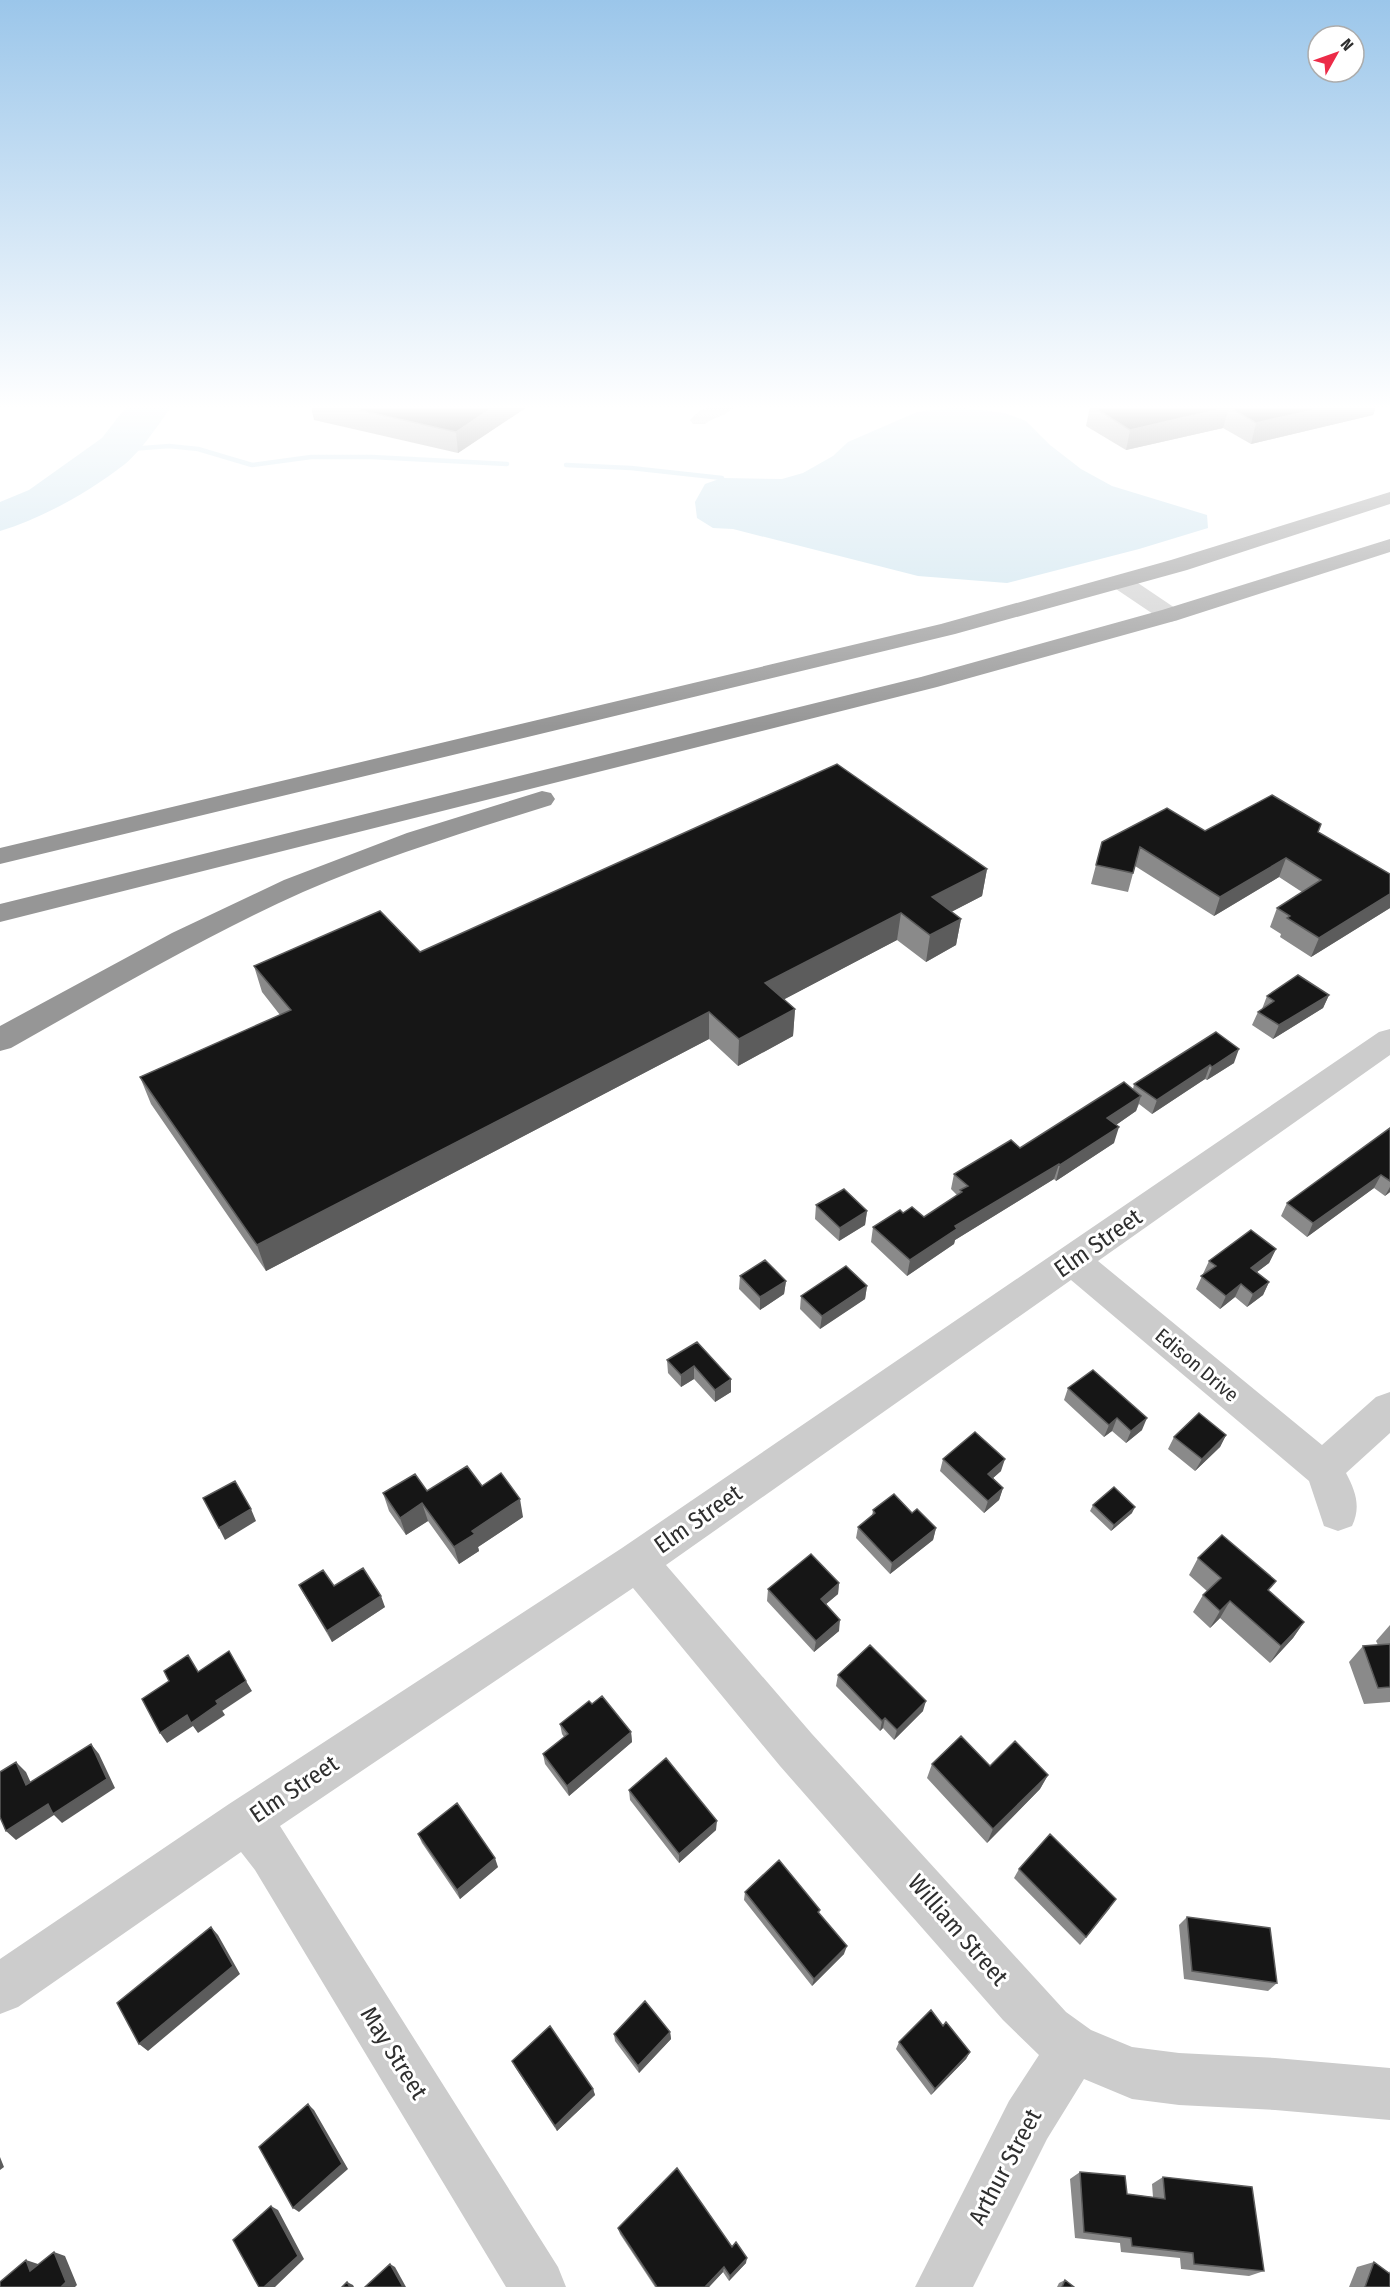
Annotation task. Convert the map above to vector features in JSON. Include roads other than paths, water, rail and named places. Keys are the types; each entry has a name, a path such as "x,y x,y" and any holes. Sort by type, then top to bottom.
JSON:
{"highway":[{"path":"0,856 897,642 1121,582 1340,514"},
{"path":"0,913 892,691 1170,615 1390,545"},
{"path":"0,1040 218,922 294,886 360,859 631,772 835,717 892,691"},
{"path":"0,834 112,815 244,786 315,781"}],"street":[{"path":"1121,582 1170,615"},
{"name":"Elm Street","path":"0,1989 246,1821 637,1562 1390,1040"},
{"name":"Edison Drive","path":"1072,1260 1323,1469 1334,1490 1338,1513"},
{"path":"1323,1469 1390,1409"},
{"name":"William Street","path":"637,1562 796,1750 1021,2002 1048,2030 1072,2049 1132,2073 1179,2079 1390,2094"},
{"name":"May Street","path":"246,1821 272,1853 538,2287"},
{"name":"Arthur Street","path":"943,2287 1028,2120 1072,2049"}],"water":[{"path":"0,514 43,514 16,526 0,531"},
{"path":"696,514 1203,514 1207,515 1208,528 1139,549 1007,583 918,576 733,529 713,528 697,518"}]}
